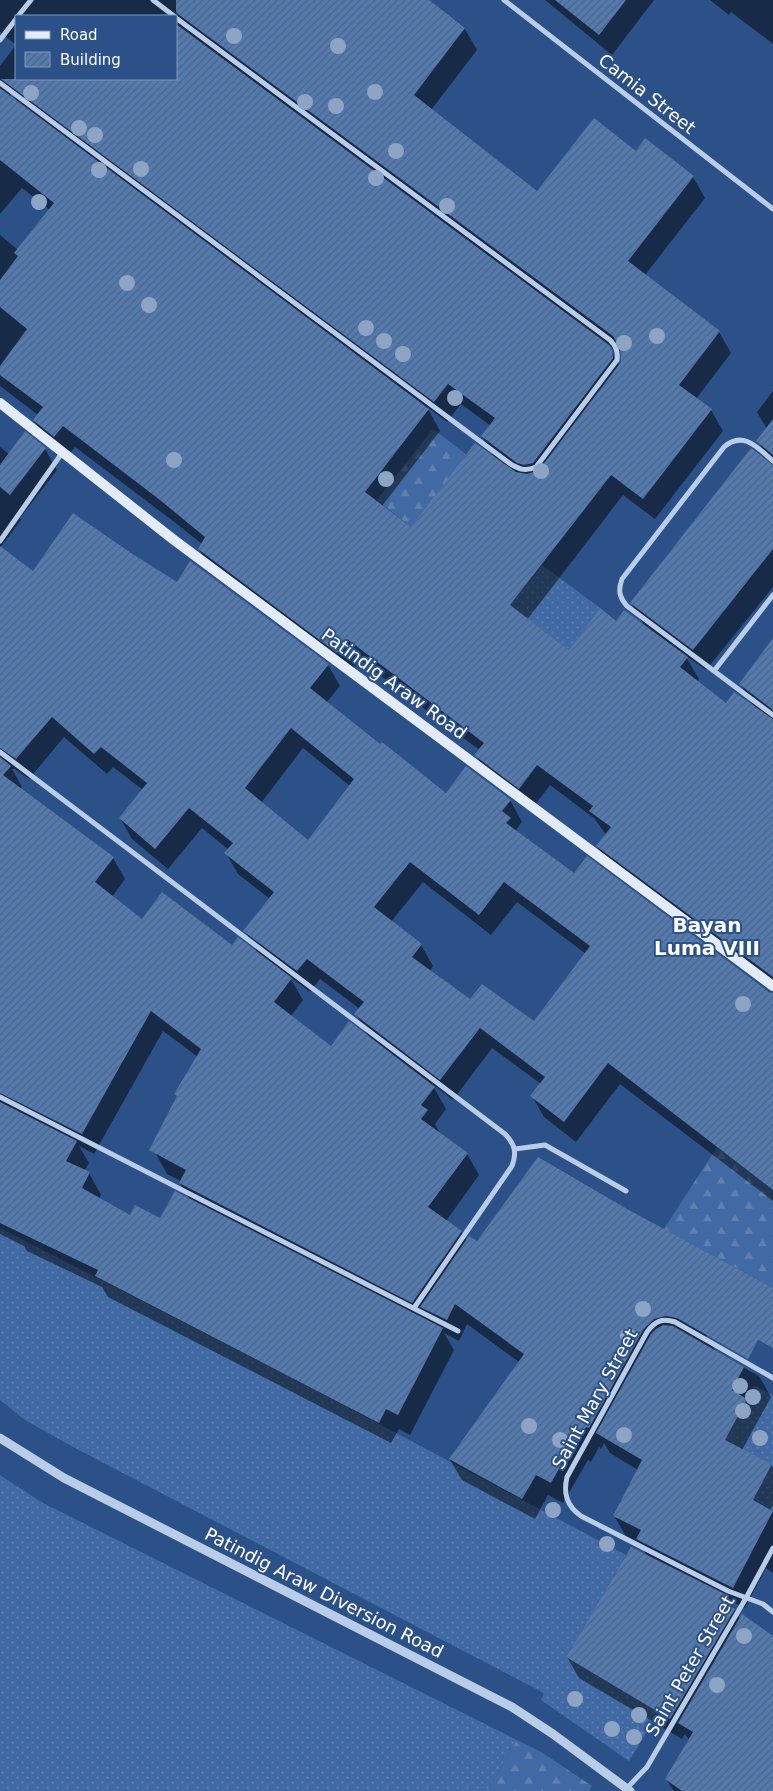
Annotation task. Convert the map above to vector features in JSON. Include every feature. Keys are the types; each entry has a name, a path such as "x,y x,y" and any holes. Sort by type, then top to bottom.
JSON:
{"main road":[{"name":"Patindig Araw Road","path":"0,403 62,453 299,634 773,986"}],"street":[{"path":"19,15 31,0"},
{"path":"152,0 172,15"},
{"name":"Camia Street","path":"504,0 773,209"},
{"path":"0,83 512,465 528,470 536,467 616,360 618,353 615,345 178,19"},
{"path":"0,40 15,21"},
{"path":"773,461 752,443 738,439 730,442 724,447 622,579 620,586 622,600 627,606 773,715"},
{"path":"0,541 62,453"},
{"path":"714,671 773,595"},
{"path":"0,752 512,1140 515,1149 515,1158 512,1166 414,1308"},
{"path":"0,1097 458,1331"},
{"path":"515,1149 545,1145 626,1191"},
{"name":"Saint Mary Street","path":"746,1598 728,1591 581,1516 569,1505 565,1487 567,1477 647,1332 652,1325 660,1320 675,1322 773,1378"},
{"name":"Patindig Araw Diversion Road","path":"0,1438 64,1478 512,1707 553,1734 626,1790"},
{"name":"Saint Peter Street","path":"626,1790 647,1767 746,1598 773,1548"},
{"path":"746,1598 763,1604 773,1612"}],"green space":[{"path":"433,429 467,455 452,559 377,500"},
{"path":"542,565 600,608 569,650 510,605"},
{"path":"717,1147 773,1189 773,1288 664,1229"},
{"path":"0,1228 296,1380 626,1555 566,1657 659,1712 629,1761 541,1700 544,1693 75,1448 25,1420 0,1400"},
{"path":"754,1385 773,1395 773,1510 753,1500 772,1464 725,1440"},
{"path":"0,1475 41,1502 517,1740 487,1791 0,1791"},
{"path":"517,1740 543,1753 592,1786 589,1791 487,1791"}],"building":[{"path":"176,0 429,0 465,28 414,95 537,191 594,118 636,151 645,138 694,176 628,261 720,331 679,385 712,409 643,499 611,475 510,605 569,650 600,608 616,621 624,610 688,657 680,667 726,703 734,692 773,719 773,977 596,846 611,827 589,811 593,806 537,765 519,789 474,755 484,743 347,639 337,653 198,549 205,537 160,500 63,426 54,437 33,420 43,407 0,375 0,366 27,329 0,307 0,280 18,256 14,253 54,203 0,160 0,88 429,409 365,492 411,527 475,443 516,472 527,474 539,470 621,362 620,348 613,336 178,14 176,12"},
{"path":"555,0 626,0 599,35"},
{"path":"178,25 609,345 613,358 533,463 524,465 517,463 481,436 495,418 448,384 434,402 1,79 178,80"},
{"path":"773,419 773,455 756,441"},
{"path":"25,431 46,448 10,495 0,487 0,465"},
{"path":"751,448 773,465 773,549 693,650 630,603"},
{"path":"73,513 177,582 190,561 329,664 310,688 380,744 382,742 446,793 466,766 511,800 502,811 511,818 506,823 574,873 587,856 769,992 773,993 773,1190 608,1063 564,1122 530,1096 545,1077 480,1028 440,1080 354,1014 364,1002 307,959 297,971 243,931 274,892 224,853 233,843 189,808 155,849 119,818 147,783 101,747 94,754 52,717 16,759 0,748 0,546 33,571","holes":["291,728 354,779 308,840 245,788","410,862 479,915 504,882 590,946 534,1021 482,984 470,999 412,957 422,944 374,907"]},
{"path":"773,638 773,710 739,684"},
{"path":"0,757 11,766 3,775 114,857 95,882 142,919 162,892 232,945 238,937 292,978 274,1002 331,1046 349,1021 435,1087 421,1105 428,1110 421,1119 468,1153 428,1207 462,1231 412,1303 179,1183 186,1170 149,1150 177,1096 174,1094 201,1049 151,1011 82,1134 0,1093"},
{"path":"0,1102 77,1141 66,1161 90,1172 82,1188 130,1215 135,1205 160,1218 175,1191 443,1328 398,1415 386,1409 379,1423 95,1276 98,1270 0,1223"},
{"path":"538,1157 627,1209 773,1288 773,1348 758,1340 748,1359 677,1318 666,1316 654,1319 643,1330 589,1428 586,1427 579,1442 575,1440 551,1483 536,1475 522,1499 449,1459 524,1354 455,1304 447,1320 420,1307 469,1236 477,1241"},
{"path":"663,1325 673,1326 744,1367 732,1390 747,1399 725,1440 772,1464 753,1500 773,1511 733,1588 636,1539 641,1530 613,1516 642,1460 596,1433 651,1334"},
{"path":"631,1547 729,1596 726,1602 735,1609 670,1719 566,1657"},
{"path":"742,1614 773,1636 773,1791 682,1791 665,1779 693,1732 678,1723"}],"district":[{"name":"Bayan Luma VIII","path":"707,936"}]}
